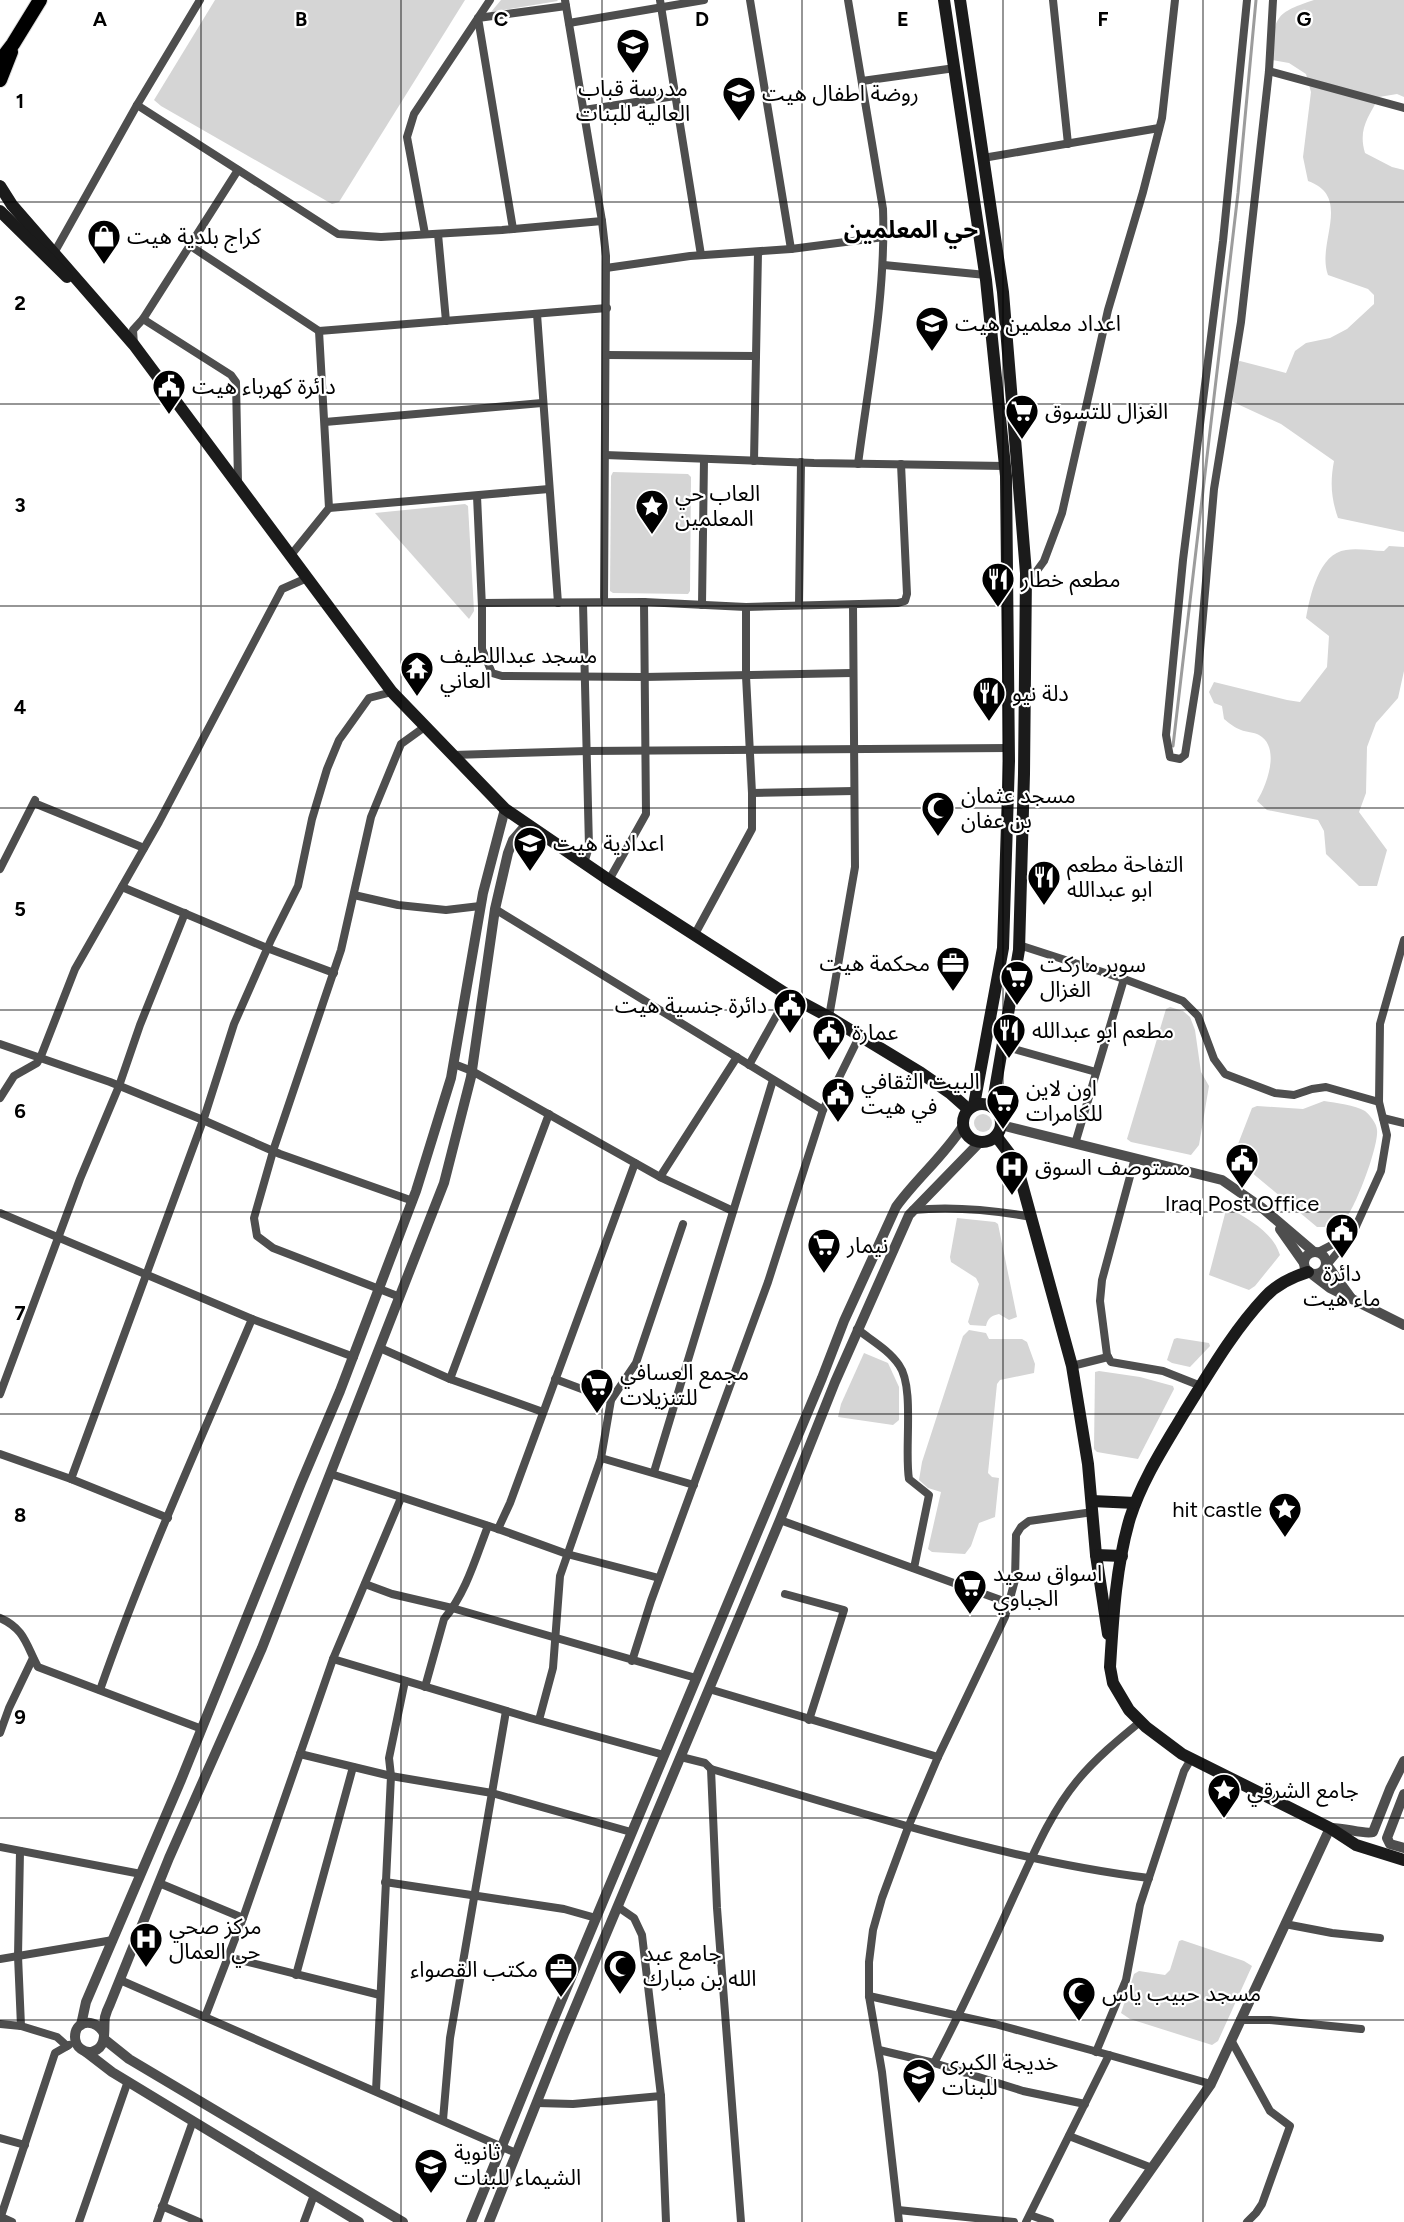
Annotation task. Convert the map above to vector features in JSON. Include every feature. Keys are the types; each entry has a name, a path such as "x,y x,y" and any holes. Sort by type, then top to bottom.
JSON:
{"highway":[{"path":"0,91 1,71 13,44 40,0"}],"main road":[{"path":"944,0 986,275 1005,466 1009,748 1003,948 971,1107 963,1120 963,1126 969,1137 980,1142 991,1139 998,1130"},
{"path":"960,0 1003,292 1026,579 1019,945 992,1107"},
{"path":"0,186 12,205 134,345 392,692 505,809 526,825 788,995 921,1072 971,1107 984,1104 992,1107 999,1115 998,1130 1016,1165 1072,1366 1093,1507 1096,1555 1111,1653"},
{"path":"0,211 54,266 102,308"},
{"path":"1008,627 1025,627"},
{"path":"1308,1270 1289,1279 1265,1297 1231,1340 1148,1474 1135,1503 1122,1556 1110,1667 1113,1683 1122,1700 1140,1722 1191,1759 1330,1828 1356,1845 1404,1860"},
{"path":"1093,1507 1135,1503"},
{"path":"1096,1555 1122,1556"}],"street":[{"path":"54,253 136,105 200,0"},
{"path":"425,234 407,137 410,123 490,0"},
{"path":"569,23 660,4 704,0"},
{"path":"750,0 791,249"},
{"path":"848,0 884,209 884,266 858,464"},
{"path":"1053,0 1068,144"},
{"path":"1026,579 1036,572 1044,561 1062,513 1108,310 1143,192 1159,128 1175,0"},
{"path":"1247,0 1223,241 1183,560 1167,735 1170,757 1180,759 1185,755 1198,673 1214,489 1241,322 1269,70 1273,0"},
{"path":"477,18 566,3 602,221 606,268 604,602"},
{"path":"660,4 701,255"},
{"path":"477,18 513,229"},
{"path":"862,81 955,68"},
{"path":"1269,70 1404,108"},
{"path":"584,110 675,96"},
{"path":"136,105 338,234 381,237 602,221"},
{"path":"983,158 1159,128"},
{"path":"134,345 133,330 143,319 238,170"},
{"path":"438,234 446,321"},
{"path":"606,268 701,255 791,249 884,237"},
{"path":"189,244 319,331 607,308"},
{"path":"754,461 758,252"},
{"path":"884,266 986,275"},
{"path":"537,314 558,603"},
{"path":"143,319 231,375 236,382 238,482"},
{"path":"291,555 329,508 319,331"},
{"path":"606,355 756,356"},
{"path":"325,422 542,403"},
{"path":"605,455 858,464 1005,466"},
{"path":"702,605 704,459"},
{"path":"799,605 801,462"},
{"path":"482,603 644,602 746,607 853,605 905,601 907,594 901,464"},
{"path":"329,508 549,489"},
{"path":"477,496 482,649 492,674 644,678 852,673"},
{"path":"0,1098 14,1076 37,1063 75,969 144,848 282,589 307,578"},
{"path":"609,879 646,814 644,602"},
{"path":"583,603 589,847 584,863"},
{"path":"829,1017 855,867 853,605"},
{"path":"695,934 752,829 752,793 748,751 746,607"},
{"path":"71,1479 203,1120 234,1024 267,948 298,886 312,819 327,769 339,740 369,698 392,692"},
{"path":"400,1297 273,1248 257,1236 254,1218 273,1150 341,950 371,817 401,744 426,726"},
{"path":"453,755 587,751 853,751 1009,748"},
{"path":"752,793 854,791"},
{"path":"0,869 35,801 144,848"},
{"path":"12,2222 0,2218 55,2053 71,2044 81,2025 86,2002 202,1730 354,1357 413,1201 451,1078 480,906 505,809"},
{"path":"86,2052 95,2051 103,2044 105,2018 120,1980 159,1882 262,1648 444,1183 472,1071 495,909 508,853 513,840 526,825"},
{"path":"122,887 267,948 334,972"},
{"path":"354,895 398,905 446,910 480,906"},
{"path":"495,909 823,1110"},
{"path":"0,1394 80,1179 119,1086 140,1025 185,913"},
{"path":"1308,1270 1322,1273 1352,1234 1381,1171 1387,1135 1379,1102 1380,1024 1404,940"},
{"path":"1019,945 1183,1001 1198,1016 1214,1059 1226,1074 1275,1093 1294,1095 1312,1089 1326,1088 1379,1102"},
{"path":"1075,1144 1124,979"},
{"path":"749,1065 788,995"},
{"path":"632,1661 659,1578 768,1282 823,1110 860,1035"},
{"path":"0,1044 119,1086 273,1150 413,1201"},
{"path":"1003,1046 1096,1072"},
{"path":"660,1177 737,1058"},
{"path":"454,1064 472,1071 660,1177 733,1211"},
{"path":"654,1472 773,1080"},
{"path":"450,1379 549,1114"},
{"path":"1383,1118 1404,1123"},
{"path":"471,2222 844,1321 896,1208 952,1144 963,1126"},
{"path":"998,1130 1075,1144 1222,1180 1253,1201 1326,1258 1327,1265 1353,1300"},
{"path":"489,2222 857,1329 909,1215 980,1142"},
{"path":"1135,1158 1102,1280 1100,1300 1103,1339 1108,1357 1111,1362 1163,1371 1201,1386"},
{"path":"498,1529 635,1163"},
{"path":"913,1210 934,1208 1032,1217"},
{"path":"0,1213 252,1319 354,1357"},
{"path":"1271,1217 1308,1270 1330,1288 1404,1325"},
{"path":"539,1720 553,1668 560,1576 601,1458 611,1400 636,1363 683,1224"},
{"path":"1308,1270 1308,1254 1352,1234"},
{"path":"100,1690 168,1518 252,1319"},
{"path":"857,1329 892,1356 901,1367 904,1379 907,1404 906,1465 909,1479 929,1495 914,1568"},
{"path":"380,1348 450,1379 543,1412"},
{"path":"1072,1366 1108,1357"},
{"path":"555,1379 611,1400"},
{"path":"0,1454 71,1479 168,1518"},
{"path":"601,1458 694,1485"},
{"path":"331,1474 567,1554 659,1578"},
{"path":"205,2017 243,1918 333,1659 401,1498"},
{"path":"899,2222 879,2050 869,1996 869,1962 873,1930 882,1898 909,1825 1010,1603 1015,1580 1016,1535 1029,1521 1093,1507"},
{"path":"780,1520 1010,1603"},
{"path":"425,1686 444,1619 470,1574 489,1526"},
{"path":"365,1584 392,1594 452,1608 696,1678"},
{"path":"785,1593 844,1610 809,1720"},
{"path":"0,1618 11,1622 23,1634 38,1667 202,1730"},
{"path":"0,1732 33,1658"},
{"path":"333,1659 664,1755"},
{"path":"376,2091 391,1776 389,1758 405,1681"},
{"path":"709,1689 938,1757"},
{"path":"443,2120 450,2038 506,1711"},
{"path":"934,2063 959,2016 1032,1858 1064,1798 1077,1780 1106,1751 1140,1722"},
{"path":"300,1754 391,1776 492,1793 632,1832"},
{"path":"681,1756 705,1762 711,1769 1032,1858 1098,1872 1149,1878"},
{"path":"1096,2052 1126,1980 1140,1905 1184,1772 1191,1759"},
{"path":"1114,2222 1211,2084 1330,1828 1352,1829 1368,1834 1373,1832 1404,1761"},
{"path":"296,1975 352,1767"},
{"path":"711,1769 717,1908 741,2222"},
{"path":"1404,1794 1387,1838 1390,1844 1404,1848"},
{"path":"0,1847 141,1874"},
{"path":"20,1851 18,1956 21,2026"},
{"path":"159,1882 243,1918"},
{"path":"385,1882 564,1909 596,1918"},
{"path":"618,1907 634,1918 642,1935 661,2096 666,2222"},
{"path":"1285,1924 1332,1934 1380,1938"},
{"path":"591,1929 605,1937"},
{"path":"0,1959 112,1940"},
{"path":"228,1957 380,1995"},
{"path":"120,1980 516,2153"},
{"path":"869,1996 959,2016 1211,2084"},
{"path":"1240,2020 1270,2020 1361,2029"},
{"path":"81,2025 95,2023 104,2036 129,2059 403,2222"},
{"path":"0,2024 21,2026 57,2037 86,2052 128,2081 359,2222"},
{"path":"1231,2040 1270,2111 1290,2126 1262,2204 1247,2222"},
{"path":"879,2050 934,2063 1023,2091 1085,2104"},
{"path":"1050,2222 1028,2218 1109,2055"},
{"path":"79,2222 128,2081"},
{"path":"537,2103 573,2104 661,2096"},
{"path":"157,2222 193,2121"},
{"path":"1069,2136 1152,2168"},
{"path":"0,2138 25,2145"},
{"path":"304,2222 314,2195"},
{"path":"162,2206 199,2222"},
{"path":"897,2210 1014,2222"}],"shaded area":[{"path":"215,0 465,0 339,202 332,204 154,100"},
{"path":"501,0 557,0 558,1 491,12"},
{"path":"1314,0 1404,0 1404,97 1397,94 1379,97 1363,130 1363,145 1365,153 1392,167 1404,170 1404,532 1338,518 1332,490 1334,461 1281,424 1233,402 1235,363 1240,361 1286,373 1295,351 1306,343 1330,338 1347,329 1374,304 1374,295 1368,289 1328,275 1326,249 1331,209 1328,198 1321,188 1308,181 1303,157 1311,92 1306,74 1289,63 1272,60 1275,27 1278,20 1290,10"},
{"path":"613,472 688,474 691,477 690,591 688,594 613,593 610,591 611,476"},
{"path":"465,504 468,506 474,611 469,619 375,513"},
{"path":"1389,546 1404,547 1404,671 1398,698 1376,723 1367,747 1366,793 1359,812 1387,850 1377,886 1359,886 1326,854 1324,831 1318,820 1267,810 1257,801 1265,786 1270,766 1271,757 1266,741 1259,735 1239,729 1224,719 1222,706 1214,703 1209,692 1214,682 1300,702 1327,667 1329,636 1306,618 1317,577 1329,559 1337,553 1351,549 1384,551"},
{"path":"1170,1007 1183,1011 1190,1017 1195,1030 1201,1072 1209,1086 1199,1145 1191,1155 1131,1142 1127,1139 1166,1009"},
{"path":"1324,1101 1365,1111 1376,1125 1377,1138 1365,1177 1349,1215 1339,1224 1317,1227 1233,1157 1252,1108 1257,1106 1303,1109"},
{"path":"983,1114 989,1117 992,1123 989,1129 983,1132 977,1129 974,1123 977,1117"},
{"path":"1230,1208 1266,1233 1272,1239 1280,1255 1255,1286 1249,1290 1209,1275 1226,1210"},
{"path":"957,1218 998,1224 1017,1317 1009,1320 999,1314 989,1319 986,1326 970,1325 968,1322 979,1284 976,1278 951,1262"},
{"path":"969,1330 986,1333 989,1339 1022,1339 1027,1342 1035,1364 1034,1373 1000,1380 997,1384 988,1473 992,1477 999,1478 995,1517 979,1523 971,1546 965,1554 932,1552 928,1549 941,1492 928,1488 919,1480 922,1462 963,1336"},
{"path":"1174,1339 1209,1343 1210,1346 1190,1367 1172,1363 1167,1360"},
{"path":"864,1353 888,1363 899,1387 899,1420 893,1425 838,1417 841,1404"},
{"path":"1095,1372 1140,1377 1173,1386 1174,1389 1138,1459 1097,1452 1094,1449"},
{"path":"1182,1940 1244,1961 1252,1966 1218,2041 1212,2045 1130,2019 1121,2013 1134,1974 1139,1971 1165,1975 1170,1970 1179,1941"}],"waterway":[{"path":"1173,746 1238,193 1256,0"}],"place":[{"name":"مدرسة قباب العالية للبنات","path":"633,74"},
{"name":"روضة اطفال هيت","path":"739,122"},
{"name":"كراج بلدية هيت","path":"104,265"},
{"name":"اعداد معلمين هيت","path":"932,352"},
{"name":"دائرة كهرباء هيت","path":"169,415"},
{"name":"الغزال للتسوق","path":"1022,440"},
{"name":"العاب حي المعلمين","path":"652,535"},
{"name":"مطعم خطار","path":"998,608"},
{"name":"مسجد عبداللطيف العاني","path":"417,697"},
{"name":"دلة نيو","path":"989,722"},
{"name":"مسجد عثمان بن عفان","path":"938,837"},
{"name":"اعدادية هيت","path":"530,872"},
{"name":"التفاحة مطعم ابو عبدالله","path":"1044,906"},
{"name":"محكمة هيت","path":"953,992"},
{"name":"سوبر ماركت الغزال","path":"1017,1006"},
{"name":"دائرة جنسية هيت","path":"790,1034"},
{"name":"مطعم ابو عبدالله","path":"1009,1059"},
{"name":"عمارة","path":"829,1061"},
{"name":"البيت الثقافي في هيت","path":"838,1123"},
{"name":"اون لاين للكامرات","path":"1003,1130"},
{"name":"Iraq Post Office","path":"1242,1189"},
{"name":"مستوصف السوق","path":"1012,1196"},
{"name":"دائرة ماء هيت","path":"1342,1259"},
{"name":"نيمار","path":"824,1274"},
{"name":"مجمع العسافي للتنزيلات","path":"597,1414"},
{"name":"hit castle","path":"1285,1538"},
{"name":"اسواق سعيد الجباوي","path":"970,1615"},
{"name":"جامع الشرقي","path":"1224,1819"},
{"name":"مركز صحي حي العمال","path":"146,1968"},
{"name":"جامع عبد الله بن مبارك","path":"620,1995"},
{"name":"مكتب القصواء","path":"561,1998"},
{"name":"مسجد حبيب ياس","path":"1079,2022"},
{"name":"خديجة الكبرى للبنات","path":"919,2104"},
{"name":"ثانوية الشيماء للبنات","path":"431,2194"}],"district":[{"name":"حي المعلمين","path":"911,229"}]}
